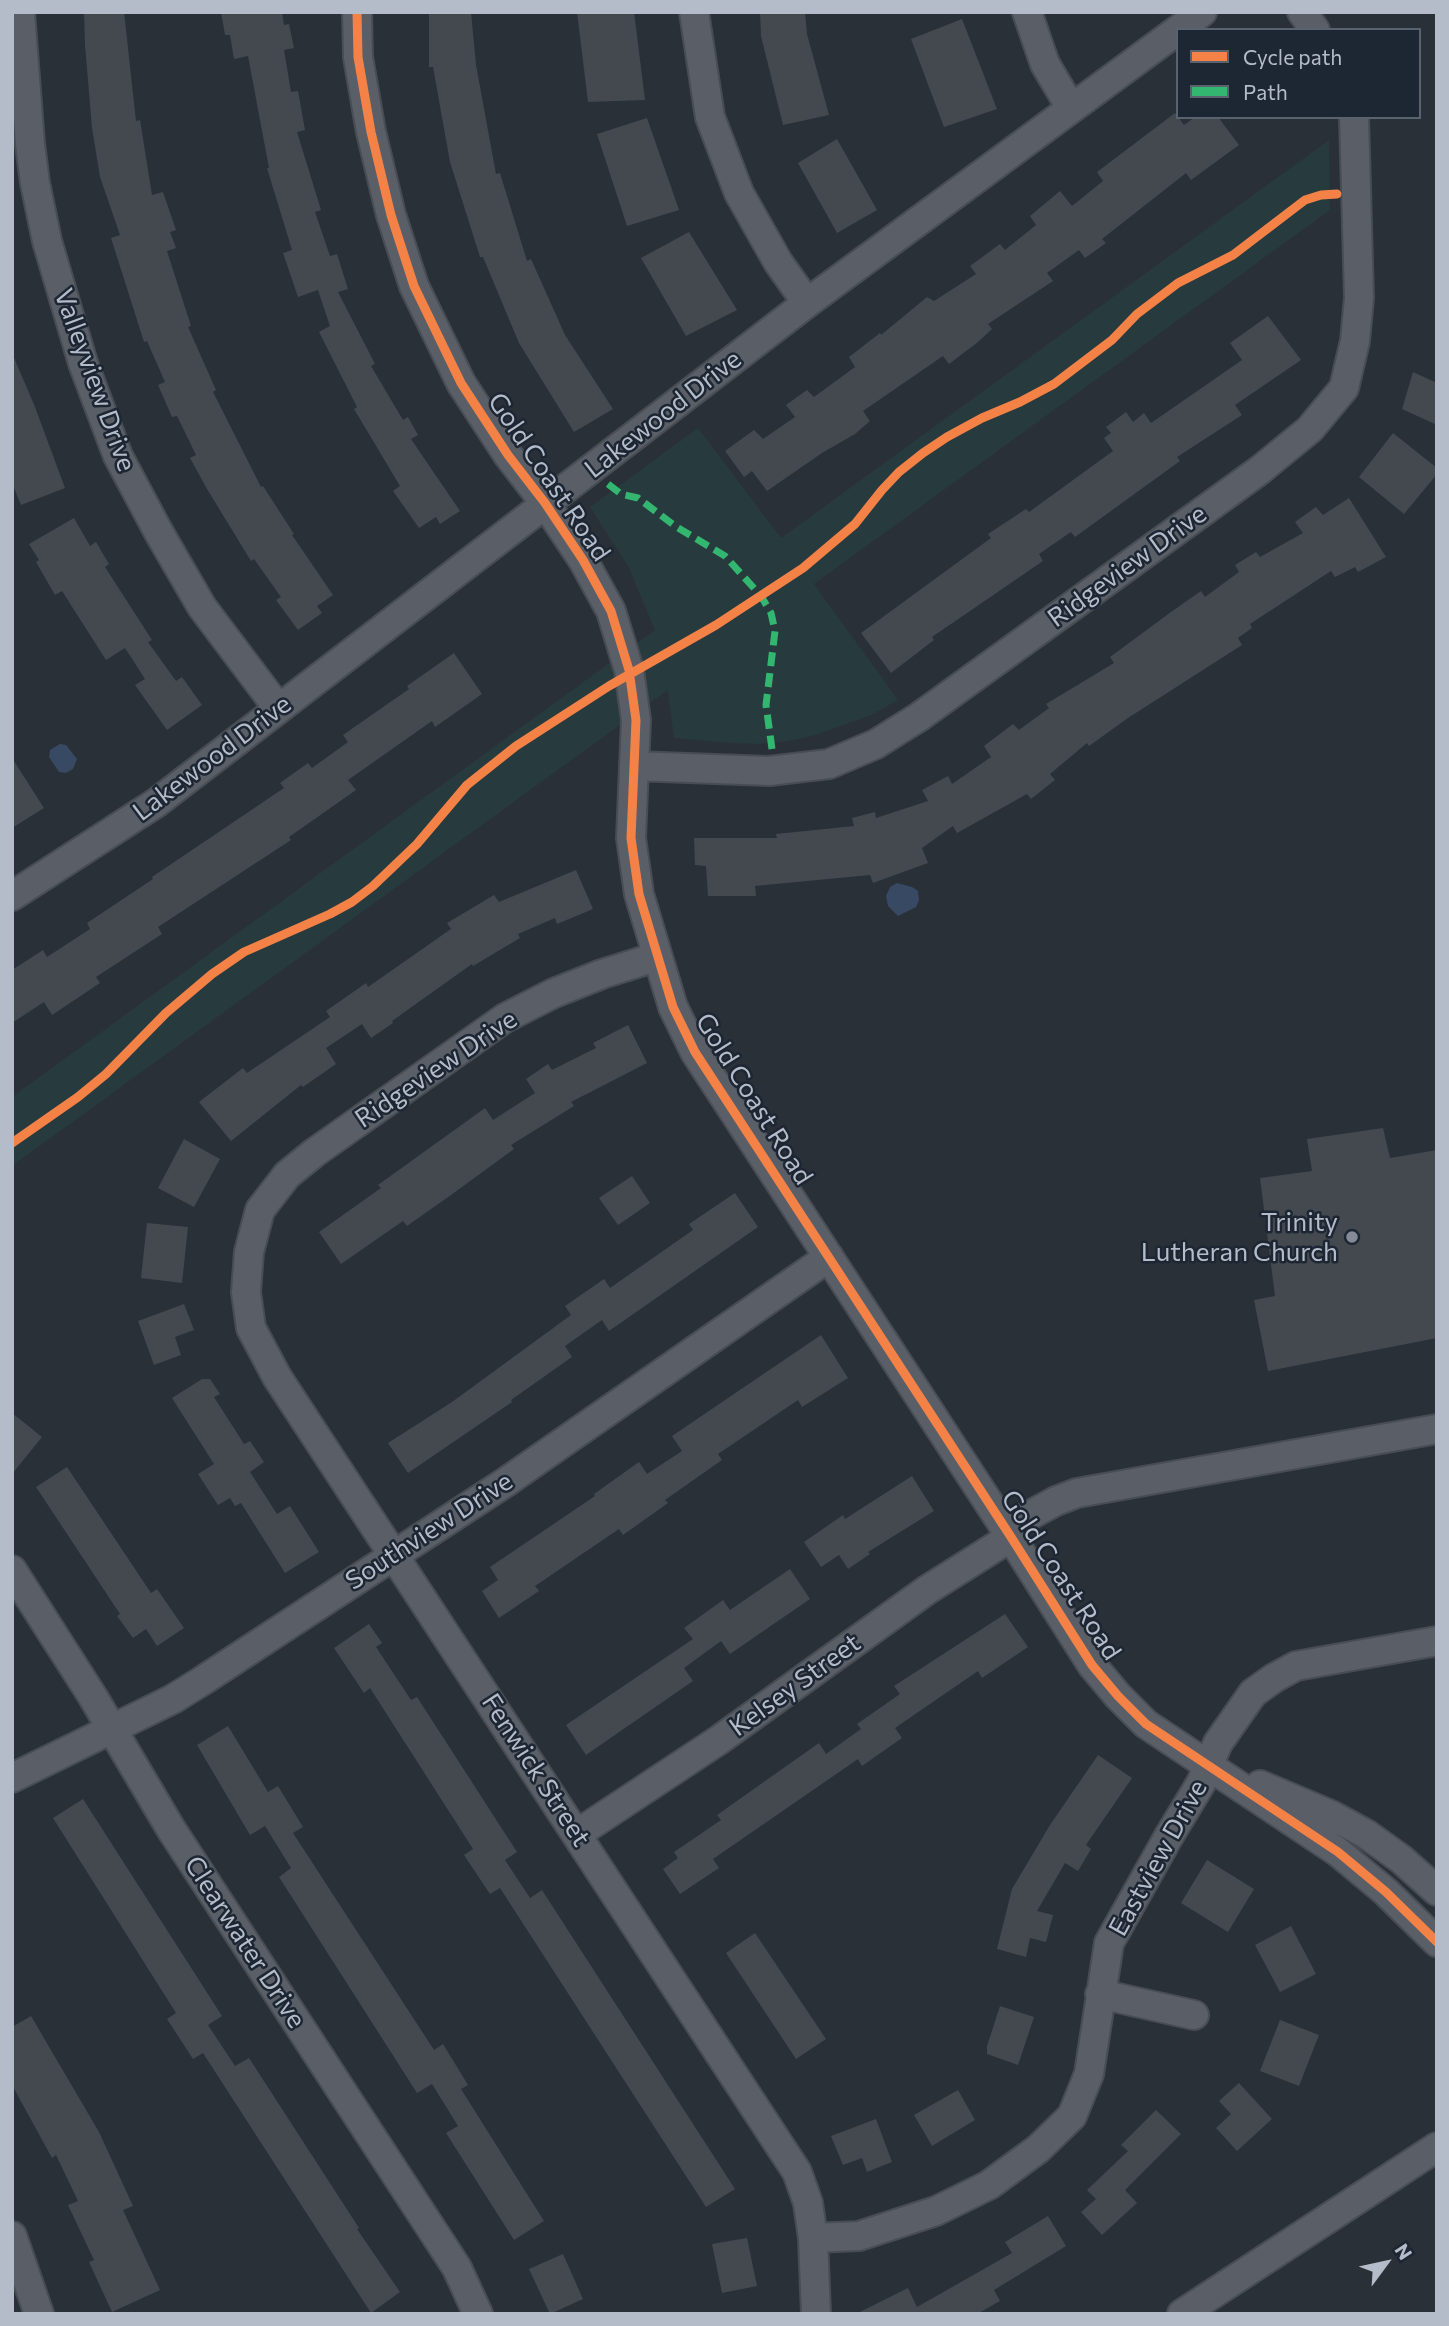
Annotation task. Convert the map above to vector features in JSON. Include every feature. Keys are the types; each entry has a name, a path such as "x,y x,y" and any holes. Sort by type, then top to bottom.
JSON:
{"street":[{"name":"Valleyview Drive","path":"20,12 24,186 47,241 83,363 118,456 158,531 202,607 278,708"},
{"name":"Gold Coast Road","path":"357,12 358,57 371,132 391,215 414,286 461,383 508,455 545,503 583,560 611,611 629,670 636,720 631,838 639,894 673,1007 695,1052 1009,1532 1092,1665 1146,1724 1338,1852 1386,1892 1437,1942"},
{"path":"694,12 710,117 734,180 778,262 807,303"},
{"path":"1027,12 1045,64 1071,108"},
{"name":"Lakewood Drive","path":"1181,28 1202,12"},
{"path":"1302,12 1314,28"},
{"name":"Lakewood Drive","path":"12,896 156,803 807,303 1176,31"},
{"name":"Ridgeview Drive","path":"634,766 769,771 829,764 876,744 919,717 1249,478 1310,429 1344,388 1355,341 1359,298 1353,119"},
{"name":"Ridgeview Drive","path":"254,1232 260,1210 287,1175 505,1018 554,993 656,957"},
{"name":"Fenwick Street","path":"254,1232 246,1292 251,1328 277,1377 797,2172 808,2203 813,2238 816,2314"},
{"name":"Southview Drive","path":"12,1778 173,1699 202,1681 506,1482 828,1257"},
{"name":"Kelsey Street","path":"578,1834 719,1740 1056,1501 1077,1493 1437,1429"},
{"name":"Clearwater Drive","path":"12,1570 171,1829 457,2268 478,2314"},
{"name":"Eastview Drive","path":"813,2238 859,2236 936,2211 989,2185 1038,2149 1072,2116 1089,2074 1110,1943 1201,1783 1218,1743 1239,1712 1254,1693 1296,1666 1437,1641"},
{"name":"Gold Coast Road","path":"1209,1764 1333,1816 1366,1834 1401,1859 1437,1891"},
{"path":"1100,1994 1194,2015"},
{"path":"1182,2314 1437,2147"},
{"path":"12,2236 39,2314"}],"green space":[{"path":"1329,140 1330,210 814,584 898,700 871,715 816,735 759,744 730,743 674,738 668,690 12,1166 12,1097 655,630 628,566 590,507 698,428 781,538"}],"water":[{"path":"60,744 66,745 77,759 73,769 66,773 59,772 49,757 50,750"},
{"path":"897,883 918,891 919,900 916,907 898,916 888,906 886,896 890,887"}],"building":[{"path":"84,12 124,12 136,121 140,120 152,195 163,192 176,230 170,232 176,248 167,251 191,326 188,327 216,390 213,392 261,487 263,486 333,595 317,606 322,613 298,630 276,600 281,597 254,559 251,561 207,489 190,458 196,455 177,416 172,417 158,385 165,382 147,341 144,342 111,238 120,235 100,177 92,128"},
{"path":"221,12 282,12 284,25 289,24 294,48 284,50 291,92 298,91 305,130 297,132 321,210 315,212 330,256 337,254 348,289 338,292 375,364 371,366 403,420 408,417 418,435 411,439 460,511 440,524 436,517 419,528 393,491 400,486 354,409 357,407 319,332 330,326 318,290 298,297 283,253 292,250 267,168 248,56 234,59 230,35 225,35"},
{"path":"429,12 471,12 476,65 496,174 500,173 527,261 531,259 565,335 613,409 574,432 519,343 483,257 480,257 450,162 433,67 429,67"},
{"path":"577,12 634,12 645,100 588,102"},
{"path":"760,12 805,12 807,34 829,115 783,125 761,36"},
{"path":"962,19 997,109 944,127 911,39"},
{"path":"1175,113 1176,119 1184,125 1192,119 1220,119 1239,145 1191,180 1186,173 1102,239 1106,243 1085,258 1079,250 1047,273 1053,281 988,324 992,329 949,364 943,356 863,411 870,421 855,434 767,491 752,471 744,477 725,451 754,430 763,439 795,417 786,405 807,390 814,397 855,367 849,357 927,297 934,301 976,274 970,266 1000,244 1005,250 1036,225 1030,216 1060,191 1072,206 1103,181 1097,172"},
{"path":"647,118 679,210 627,226 597,134"},
{"path":"837,139 877,210 837,233 798,163"},
{"path":"689,232 737,310 686,336 641,258"},
{"path":"1268,316 1301,360 1235,405 1242,415 1177,457 1180,461 1075,537 1071,532 1039,554 1043,561 932,637 934,640 891,673 861,633 991,538 988,534 1026,509 1029,512 1113,451 1104,438 1111,433 1106,427 1126,412 1133,422 1144,413 1151,423 1242,360 1230,343"},
{"path":"12,353 65,488 21,505 12,483"},
{"path":"1413,372 1437,383 1437,425 1402,409"},
{"path":"1393,433 1437,468 1437,474 1404,514 1359,477"},
{"path":"1349,498 1386,557 1358,572 1355,567 1335,577 1331,571 1250,624 1252,628 1238,638 1242,645 1089,746 1087,743 1050,774 1055,780 1031,799 1027,794 957,833 953,826 922,848 928,863 873,883 870,875 755,886 756,896 708,896 706,866 695,865 694,838 777,838 776,834 854,826 852,818 875,812 876,818 928,801 922,790 948,776 952,784 991,757 984,746 1013,724 1019,730 1049,708 1046,704 1114,663 1110,657 1171,612 1201,591 1205,597 1239,572 1235,565 1256,552 1260,557 1303,533 1295,522 1316,507 1323,515"},
{"path":"74,518 90,546 96,542 109,564 105,567 152,640 148,642 176,681 182,677 202,705 167,730 135,685 145,679 125,648 106,660 62,591 55,595 36,562 39,560 29,544"},
{"path":"454,653 482,694 435,727 432,721 348,780 356,790 289,837 291,840 158,927 162,934 96,977 100,983 52,1015 44,1002 12,1023 12,970 43,950 47,957 90,929 87,923 284,788 280,783 308,763 312,768 348,742 343,735 409,689 407,686"},
{"path":"12,758 44,808 12,828"},
{"path":"576,870 593,909 557,924 555,918 518,934 520,938 473,966 472,964 371,1038 362,1024 326,1048 336,1064 303,1087 301,1085 231,1141 199,1102 243,1068 247,1073 330,1017 326,1011 366,983 368,987 451,929 447,923 494,895 499,902"},
{"path":"628,1025 647,1063 571,1102 574,1106 511,1145 514,1149 407,1226 403,1221 341,1264 319,1232 381,1188 378,1185 485,1108 493,1120 535,1093 526,1079 548,1064 552,1070 596,1048 593,1043"},
{"name":"Trinity Lutheran Church","path":"1383,1128 1390,1158 1437,1150 1437,1338 1268,1371 1254,1300 1275,1296 1260,1178 1312,1171 1307,1139"},
{"path":"184,1139 220,1159 194,1207 158,1188"},
{"path":"632,1176 650,1203 618,1225 599,1198"},
{"path":"735,1193 758,1227 609,1331 602,1320 565,1346 572,1357 408,1473 388,1443 452,1402 571,1315 565,1306 604,1279 610,1288 693,1230 689,1224"},
{"path":"147,1223 188,1227 182,1283 141,1278"},
{"path":"184,1304 194,1330 175,1337 181,1355 154,1365 138,1321"},
{"path":"821,1335 848,1378 802,1407 798,1400 718,1454 722,1460 665,1500 668,1503 623,1535 619,1529 535,1586 539,1591 499,1618 482,1591 498,1580 490,1567 595,1496 594,1494 639,1462 647,1474 682,1451 672,1436"},
{"path":"202,1379 210,1379 220,1394 214,1397 244,1444 250,1441 264,1462 250,1472 277,1514 290,1506 319,1552 285,1573 241,1503 235,1506 230,1498 218,1505 198,1474 214,1464 172,1398"},
{"path":"12,1413 42,1437 12,1474"},
{"path":"67,1467 151,1593 157,1589 184,1628 157,1646 146,1629 133,1638 36,1487"},
{"path":"912,1476 934,1511 868,1552 870,1554 848,1569 839,1555 821,1567 804,1542 843,1515 845,1519"},
{"path":"790,1569 810,1599 730,1654 721,1641 684,1668 693,1681 586,1755 566,1725 693,1639 684,1628 723,1600 730,1610"},
{"path":"1005,1614 1028,1647 982,1678 978,1671 895,1728 902,1738 862,1766 858,1759 713,1859 719,1868 680,1894 663,1869 678,1858 674,1852 721,1820 717,1815 819,1743 826,1754 861,1729 857,1724 900,1694 894,1686"},
{"path":"369,1624 382,1643 376,1647 411,1700 417,1697 517,1852 505,1860 530,1898 542,1890 735,2189 706,2207 500,1888 490,1894 464,1855 473,1849 370,1688 364,1693 334,1648"},
{"path":"228,1726 268,1792 278,1786 303,1827 293,1833 434,2050 443,2044 468,2085 461,2089 544,2221 514,2240 446,2133 458,2126 432,2084 417,2093 279,1877 291,1868 265,1826 250,1835 197,1745"},
{"path":"1098,1755 1132,1778 1086,1845 1091,1849 1078,1871 1065,1863 1037,1911 1053,1915 1046,1942 1030,1938 1026,1957 997,1949 1012,1889 1050,1825"},
{"path":"83,1799 222,2016 208,2025 235,2066 249,2058 400,2292 371,2313 203,2053 193,2059 167,2019 176,2013 53,1818"},
{"path":"1207,1860 1254,1889 1228,1932 1181,1903"},
{"path":"1291,1926 1316,1974 1280,1992 1255,1945"},
{"path":"755,1933 826,2039 796,2059 726,1953"},
{"path":"1000,2006 1034,2017 1018,2065 987,2054"},
{"path":"31,2016 99,2132 133,2206 123,2210 160,2290 112,2312 89,2262 94,2260 68,2205 78,2201 56,2155 52,2158 12,2085 12,2027"},
{"path":"1280,2020 1319,2035 1299,2086 1260,2071"},
{"path":"1239,2083 1272,2119 1237,2151 1216,2128 1231,2114 1219,2101"},
{"path":"958,2090 975,2120 932,2146 914,2115"},
{"path":"1156,2110 1181,2134 1125,2190 1137,2203 1102,2235 1081,2212 1096,2199 1087,2190 1128,2151 1121,2145"},
{"path":"876,2119 892,2162 867,2172 862,2158 843,2165 831,2136"},
{"path":"1048,2216 1066,2246 994,2290 1000,2301 977,2314 856,2314 908,2288 917,2307 1012,2253 1005,2242"},
{"path":"747,2238 757,2286 722,2293 712,2244"},
{"path":"563,2254 583,2299 550,2314 529,2269"}],"marked path":[{"path":"608,484 621,494 638,498 675,526 725,556 761,596 771,613 775,631 766,705 772,749"}],"cycle path":[{"path":"357,12 358,57 371,132 391,215 414,286 461,383 508,455 545,503 583,560 611,611 629,670 636,720 631,838 639,894 673,1007 695,1052 1092,1665 1146,1724 1338,1852 1386,1892 1437,1942"},
{"path":"12,1143 106,1074 166,1013 212,974 244,952 352,902 373,886 417,844 467,785 516,746 609,686 716,625 803,568 855,524 899,472 923,453 982,418 1054,384 1112,340 1137,314 1178,283 1233,255 1305,200 1337,194"}],"place":[{"name":"Trinity Lutheran Church","path":"1352,1237"}]}
